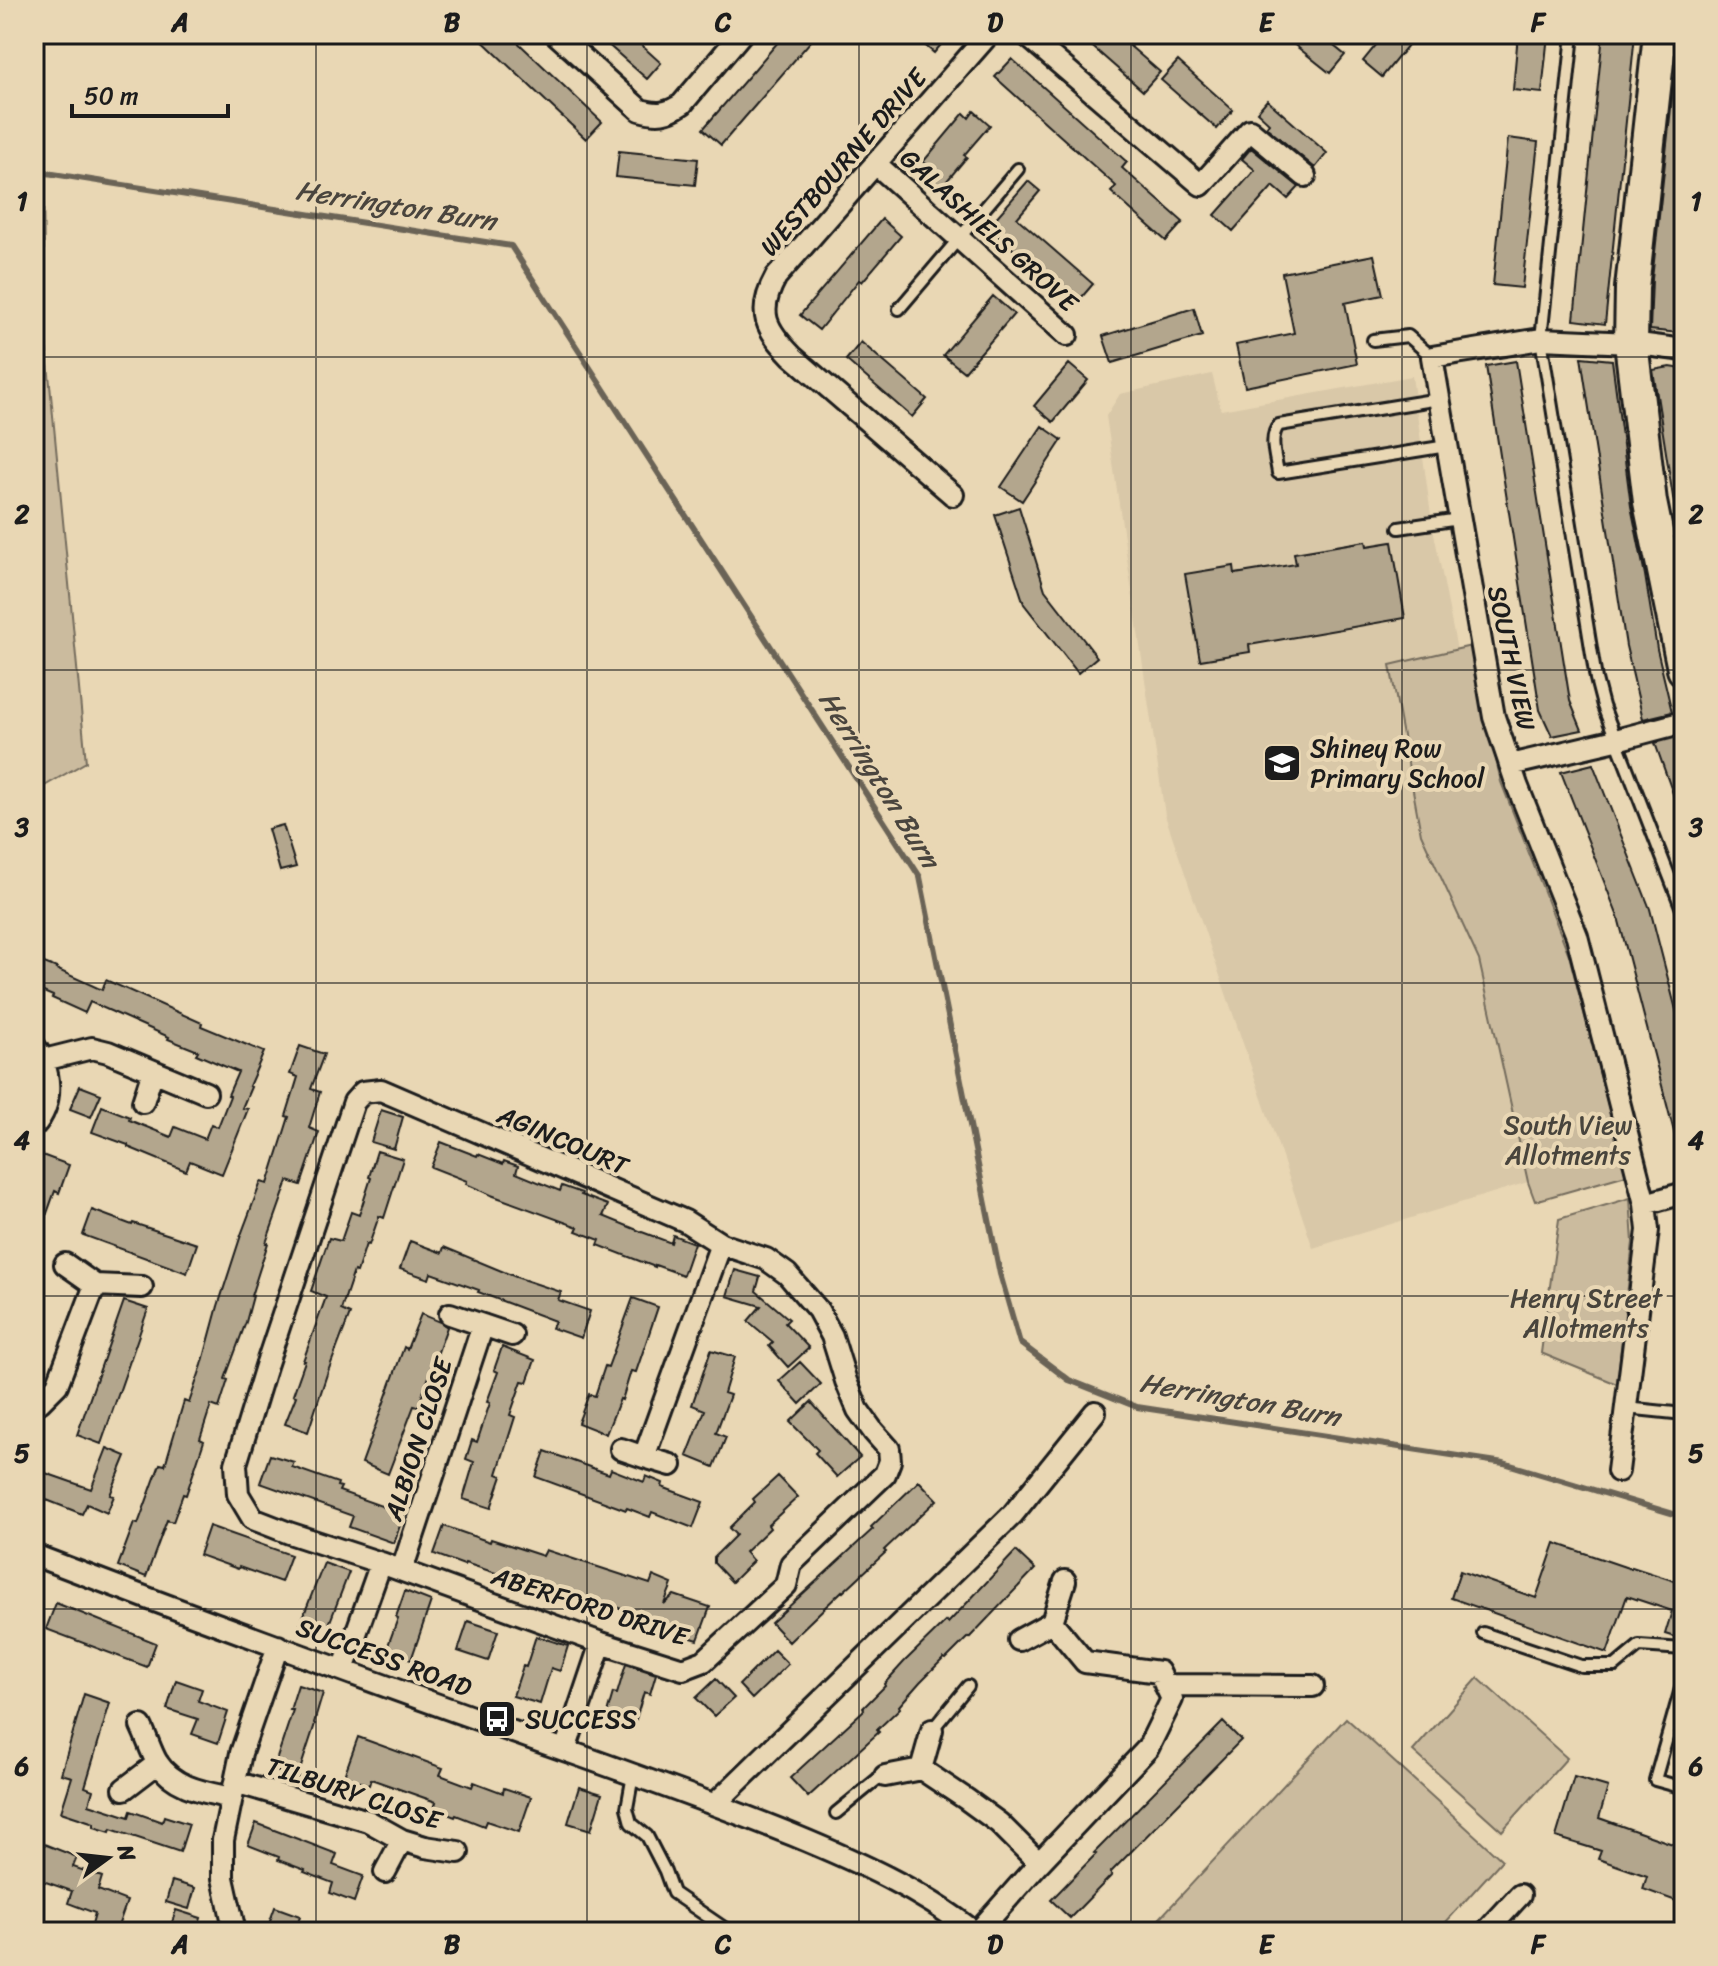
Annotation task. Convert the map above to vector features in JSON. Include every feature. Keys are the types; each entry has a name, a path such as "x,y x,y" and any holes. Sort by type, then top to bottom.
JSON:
{"main road":[{"path":"1660,34 1632,288 1631,343 1650,502 1684,669"}],"street":[{"path":"556,34 640,110 655,115 669,112 682,104 741,34"},
{"name":"WESTBOURNE DRIVE","path":"953,495 792,356 769,328 764,310 767,293 776,277 989,34"},
{"path":"1025,34 1201,185 1250,130 1305,176"},
{"name":"GALASHIELS GROVE","path":"876,164 1067,335"},
{"path":"1432,357 1541,339 1631,343 1684,350"},
{"name":"SOUTH VIEW","path":"1432,357 1494,717 1577,936 1645,1204 1648,1230 1618,1471"},
{"path":"1510,765 1684,722"},
{"path":"34,1126 45,1108 49,1093 48,1076 39,1052 92,1048 206,1093"},
{"path":"143,1102 153,1071"},
{"name":"AGINCOURT","path":"381,1090 685,1221 721,1244 766,1259 787,1274 818,1310 832,1336 858,1410 889,1449 890,1461"},
{"name":"ABERFORD DRIVE","path":"381,1090 363,1092 354,1102 236,1464 238,1494 253,1519 601,1643 683,1669 704,1661 786,1585 791,1564 885,1474 890,1461"},
{"path":"1645,1204 1684,1193"},
{"path":"644,1457 721,1244"},
{"path":"65,1264 95,1285 142,1287"},
{"path":"34,1405 57,1385 95,1285"},
{"path":"450,1314 512,1335"},
{"name":"ALBION CLOSE","path":"402,1570 483,1325"},
{"path":"716,1803 1013,1514 1095,1412"},
{"path":"621,1449 671,1465"},
{"name":"SUCCESS ROAD","path":"34,1555 343,1670 716,1803 873,1871 918,1894 976,1932"},
{"path":"343,1670 381,1563"},
{"path":"1019,1640 1052,1622 1065,1581"},
{"path":"976,1932 1148,1748 1172,1699 1159,1672 1085,1662 1052,1622"},
{"path":"565,1750 601,1643"},
{"path":"235,1932 223,1878 223,1840 241,1753 278,1646"},
{"path":"1165,1685 1313,1686"},
{"path":"124,1789 158,1763 141,1726"},
{"path":"921,1769 932,1730"},
{"name":"TILBURY CLOSE","path":"158,1763 179,1783 194,1790 233,1790 368,1821 402,1840 458,1852"},
{"path":"885,1776 921,1769 999,1823 1039,1863"},
{"path":"385,1872 402,1840"},
{"path":"1486,1932 1520,1895"}],"lane":[{"path":"1573,34 1541,339 1596,679 1603,706 1684,914"},
{"path":"899,309 1018,169"},
{"path":"1373,340 1408,336 1432,357"},
{"path":"1439,399 1279,425 1274,430 1273,438 1278,473 1447,446"},
{"path":"1399,528 1459,519"},
{"path":"1626,1408 1684,1414"},
{"path":"1483,1633 1581,1666 1615,1666 1639,1646 1684,1649"},
{"path":"1684,1678 1655,1780 1684,1788"},
{"path":"932,1730 968,1686"},
{"path":"633,1774 627,1808 631,1823 647,1836 673,1893 730,1932"},
{"path":"836,1813 885,1776"}],"shaded area":[{"name":"Shiney Row Primary School","path":"1212,374 1221,410 1412,376 1432,523 1457,650 1390,665 1421,834 1479,960 1528,1182 1313,1248 1165,815 1106,416 1120,394"}],"green space":[{"path":"34,181 43,184 45,332 86,762 34,792"},
{"name":"South View Allotments","path":"1471,646 1501,782 1569,955 1626,1175 1535,1201 1528,1182 1479,960 1421,834 1390,665"},
{"name":"Henry Street Allotments","path":"1630,1198 1633,1242 1617,1384 1541,1353 1559,1219"},
{"path":"1478,1678 1567,1758 1502,1831 1413,1751"},
{"path":"1346,1718 1502,1860 1437,1932 1147,1932"}],"building":[{"path":"475,34 509,34 602,122 586,139"},
{"path":"596,34 629,34 661,63 647,79"},
{"path":"785,34 817,34 721,145 703,129"},
{"path":"912,34 950,34 934,53"},
{"path":"1078,34 1116,34 1160,72 1143,91"},
{"path":"1281,34 1319,34 1345,55 1330,73"},
{"path":"1385,34 1417,34 1382,77 1363,61"},
{"path":"1518,34 1548,34 1542,93 1513,90"},
{"path":"1603,34 1635,34 1605,324 1574,320"},
{"path":"1012,59 1127,162 1122,168 1183,222 1166,241 1111,192 1116,186 995,77"},
{"path":"1178,61 1233,110 1217,129 1161,80"},
{"path":"1674,81 1684,82 1684,280 1679,333 1650,330 1652,279"},
{"path":"1267,100 1327,153 1315,168 1266,127 1269,123 1257,112"},
{"path":"974,111 990,125 941,188 922,172 928,165 923,162 964,113 969,118"},
{"path":"1508,138 1538,142 1522,288 1493,285"},
{"path":"1251,148 1299,187 1288,199 1273,186 1233,231 1215,215 1255,170 1242,159"},
{"path":"619,151 698,159 695,185 616,177"},
{"path":"1028,181 1040,191 1017,218 1093,284 1075,305 988,227"},
{"path":"882,219 901,236 862,282 859,280 819,330 800,315"},
{"path":"1374,255 1383,295 1345,303 1357,364 1245,387 1236,345 1294,333 1282,273"},
{"path":"993,296 1014,314 964,372 943,355"},
{"path":"1194,308 1202,336 1112,363 1103,336"},
{"path":"861,342 927,399 912,417 846,360"},
{"path":"1581,357 1612,360 1631,506 1657,649 1672,712 1643,719 1626,646"},
{"path":"1516,361 1570,701 1582,730 1552,736 1540,710 1486,366"},
{"path":"1069,364 1088,380 1053,422 1034,406"},
{"path":"1670,367 1684,369 1684,509 1675,510 1653,370"},
{"path":"1042,426 1062,440 1022,501 1001,487"},
{"path":"1019,507 1045,590 1097,657 1078,673 1024,604 995,515"},
{"path":"1366,541 1367,546 1392,542 1405,618 1249,645 1250,652 1200,660 1185,574 1234,566 1235,574 1296,564 1294,553"},
{"path":"1682,736 1684,818 1682,819 1655,743"},
{"path":"1593,764 1650,909 1684,1041 1684,1150 1679,1151 1618,917 1561,772"},
{"path":"283,825 296,867 280,871 268,829"},
{"path":"34,959 102,990 106,980 202,1023 201,1026 264,1052 242,1108 248,1109 222,1174 190,1161 186,1171 92,1132 102,1106 171,1137 175,1127 205,1139 211,1124 218,1127 238,1072 90,1002 85,1013 52,998 34,988"},
{"path":"300,1046 324,1054 311,1089 320,1092 309,1128 319,1132 301,1185 288,1181 266,1243 246,1322 225,1379 228,1380 219,1408 211,1405 200,1439 204,1441 186,1495 183,1494 173,1522 167,1520 146,1577 118,1566 134,1523 138,1524 160,1464 165,1465 184,1401 189,1403 241,1235 261,1182 268,1184 289,1117 286,1116 298,1077 290,1074"},
{"path":"80,1086 101,1094 91,1117 70,1109"},
{"path":"381,1110 403,1117 394,1149 371,1142"},
{"path":"441,1142 477,1156 518,1166 516,1173 560,1191 562,1186 582,1193 608,1205 603,1216 642,1232 671,1243 673,1235 694,1243 683,1275 598,1245 600,1240 576,1231 578,1227 491,1195 466,1184 467,1181 431,1167"},
{"path":"377,1151 403,1159 384,1218 379,1216 357,1272 354,1271 341,1310 350,1314 308,1432 285,1424 326,1297 311,1291 329,1238 341,1241 351,1212 359,1215"},
{"path":"42,1155 69,1165 59,1193 55,1191 36,1244 34,1177"},
{"path":"92,1210 197,1244 187,1273 83,1235"},
{"path":"410,1241 442,1253 444,1247 561,1292 558,1300 590,1311 581,1338 552,1328 555,1321 479,1290 431,1273 429,1279 400,1269"},
{"path":"735,1270 760,1277 756,1291 789,1319 785,1323 809,1348 788,1367 769,1346 773,1342 748,1321 761,1306 727,1296"},
{"path":"633,1298 658,1307 636,1372 631,1371 606,1434 578,1423 589,1394 595,1396 605,1366 608,1367"},
{"path":"124,1301 148,1309 101,1444 77,1435"},
{"path":"421,1314 447,1327 418,1407 414,1406 388,1474 362,1463 404,1347 407,1349"},
{"path":"502,1347 535,1360 527,1382 522,1381 510,1415 515,1417 497,1474 502,1476 491,1508 463,1499 474,1462 466,1459 472,1440 477,1442 490,1403 487,1402 498,1372 494,1370"},
{"path":"711,1350 735,1357 724,1393 730,1395 716,1433 726,1437 714,1467 687,1456 705,1410 692,1405"},
{"path":"800,1362 821,1384 800,1404 779,1381"},
{"path":"811,1402 860,1457 837,1477 815,1453 818,1450 790,1422"},
{"path":"107,1448 126,1456 110,1495 114,1496 107,1513 87,1504 82,1514 34,1495 34,1469 91,1489"},
{"path":"545,1451 609,1474 611,1469 644,1482 646,1476 663,1483 662,1487 703,1502 693,1528 652,1512 650,1517 626,1510 536,1477"},
{"path":"270,1455 294,1462 292,1467 338,1483 337,1486 341,1487 339,1491 404,1514 394,1543 349,1527 353,1516 260,1483"},
{"path":"778,1476 798,1497 745,1552 753,1561 732,1582 714,1563 714,1557 736,1535 729,1528 755,1502 753,1499"},
{"path":"919,1481 937,1500 789,1642 771,1623 873,1529 871,1527"},
{"path":"209,1526 291,1555 281,1582 199,1555"},
{"path":"444,1526 543,1556 546,1550 650,1584 653,1576 672,1584 664,1604 674,1595 710,1607 698,1640 676,1633 678,1627 635,1611 554,1587 551,1594 533,1585 434,1554"},
{"path":"1555,1543 1684,1584 1684,1640 1665,1634 1672,1611 1627,1596 1607,1653 1451,1598 1460,1571 1536,1598"},
{"path":"1016,1551 1035,1569 969,1638 920,1682 900,1708 877,1730 879,1732 808,1797 790,1778 864,1710 904,1662 946,1621 948,1623"},
{"path":"324,1563 349,1572 323,1640 298,1630"},
{"path":"405,1591 431,1601 411,1660 386,1651"},
{"path":"56,1603 156,1643 147,1667 46,1629"},
{"path":"468,1621 498,1631 488,1661 458,1651"},
{"path":"536,1636 568,1646 560,1671 551,1668 540,1704 513,1696"},
{"path":"774,1650 788,1664 752,1699 739,1685"},
{"path":"626,1664 656,1674 650,1694 644,1692 633,1729 605,1720"},
{"path":"716,1679 734,1698 714,1716 696,1698"},
{"path":"176,1680 202,1689 198,1701 228,1712 218,1743 192,1734 198,1719 167,1709"},
{"path":"298,1685 323,1693 297,1779 273,1770"},
{"path":"84,1694 110,1703 85,1787 93,1790 89,1804 129,1817 131,1811 162,1822 164,1816 189,1824 180,1852 111,1829 110,1832 94,1827 94,1823 61,1812 72,1777 61,1774"},
{"path":"1223,1722 1241,1740 1070,1918 1051,1900"},
{"path":"358,1737 443,1768 440,1775 472,1787 474,1782 503,1793 504,1788 531,1797 519,1832 486,1821 484,1826 455,1817 434,1809 436,1802 371,1779 369,1785 344,1776"},
{"path":"1574,1777 1608,1787 1599,1818 1684,1848 1684,1878 1676,1901 1643,1889 1647,1876 1598,1859 1601,1851 1556,1837"},
{"path":"579,1787 602,1794 591,1830 568,1823"},
{"path":"256,1823 337,1854 333,1865 363,1876 354,1902 330,1893 333,1883 248,1845"},
{"path":"34,1840 77,1857 73,1867 102,1877 98,1890 127,1901 116,1932 92,1924 95,1913 68,1903 72,1891 40,1880 34,1890"},
{"path":"172,1881 195,1888 189,1909 166,1902"},
{"path":"275,1907 300,1916 294,1932 266,1932"},
{"path":"176,1910 201,1918 197,1932 169,1932"}],"waterway":[{"name":"Herrington Burn","path":"34,171 511,246 920,877 1000,1274 1020,1343 1069,1380 1137,1407 1504,1463 1684,1517"}],"place":[{"name":"Shiney Row Primary School","path":"1282,763"},
{"name":"SUCCESS","path":"497,1719"}]}
